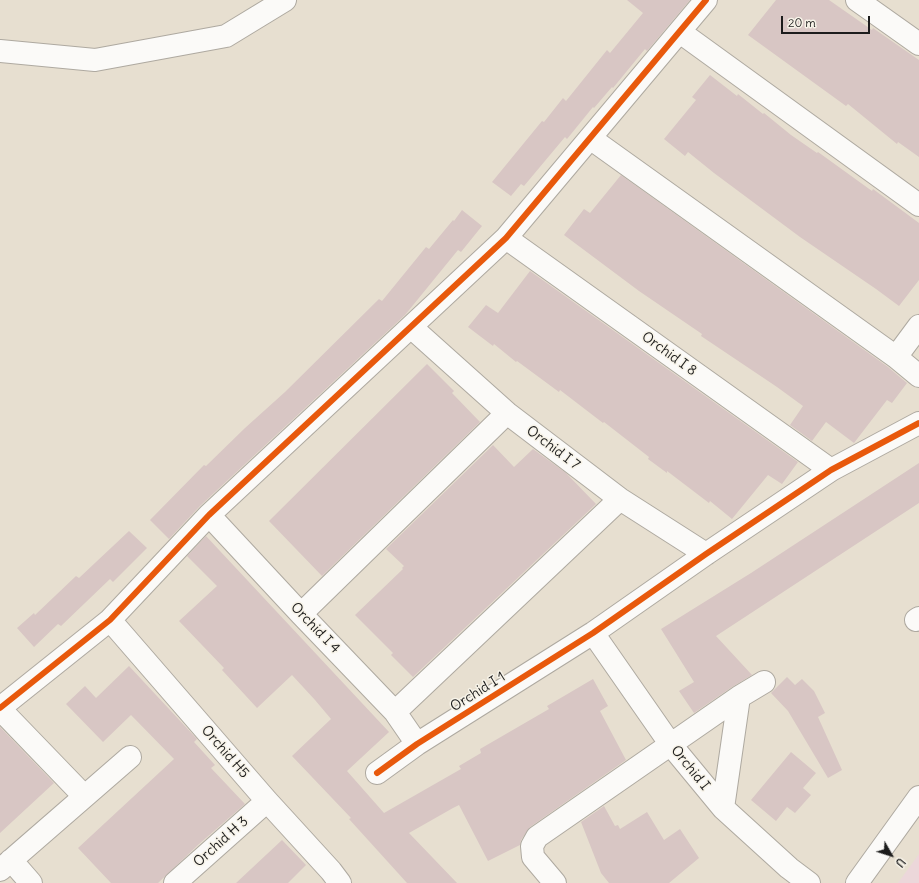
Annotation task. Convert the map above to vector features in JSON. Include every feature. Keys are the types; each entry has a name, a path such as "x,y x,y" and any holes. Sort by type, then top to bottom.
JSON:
{"street":[{"path":"0,51 95,60 226,36 285,0"},
{"path":"84,796 0,708 110,620 209,515 506,238 706,0"},
{"path":"856,0 919,44"},
{"path":"680,32 919,205"},
{"path":"590,138 896,357 919,376"},
{"name":"Orchid I 8","path":"506,238 831,470"},
{"path":"896,357 919,326"},
{"name":"Orchid I 7","path":"411,327 507,413 620,499 706,554"},
{"path":"301,614 507,413"},
{"name":"Orchid I 1","path":"377,773 417,744 593,633 706,554 831,470 919,423"},
{"path":"395,712 620,499"},
{"name":"Orchid I 4","path":"209,515 395,712 417,744"},
{"name":"Orchid H5","path":"110,620 333,879"},
{"name":"Orchid I","path":"593,633 671,745 723,808 801,881"},
{"path":"555,883 533,857 532,846 537,837 739,697 764,682"},
{"path":"723,808 739,697"},
{"path":"31,883 5,865 130,757"},
{"path":"857,883 919,798"},
{"name":"Orchid H 3","path":"175,883 267,802"}],"shaded area":[{"path":"919,854 919,883 898,883"}],"building":[{"path":"627,0 690,0 647,51 645,49 613,88 612,87 594,108 593,107 567,139 565,137 524,186 521,184 511,196 492,182 542,121 544,122 563,98 566,101 607,50 610,53 643,13"},
{"path":"776,0 829,0 919,60 919,157 898,142 897,144 848,104 846,106 748,35"},
{"path":"710,75 737,96 738,94 763,114 764,113 791,135 817,153 818,152 872,191 873,189 919,223 919,280 899,306 800,237 688,152 685,156 664,139 696,100 692,97"},
{"path":"621,175 888,367 907,383 892,403 887,400 854,443 826,422 812,441 790,425 803,406 701,336 702,334 639,291 564,235 584,209 590,213"},
{"path":"462,210 482,226 461,252 458,250 405,315 200,506 169,539 150,520 204,465 206,466 285,392 379,299 382,301 426,247 429,249"},
{"path":"530,271 798,462 782,484 768,475 732,519 710,501 709,503 667,471 667,473 648,459 649,457 560,390 559,392 517,361 516,362 494,344 493,346 468,327 486,305 498,313"},
{"path":"427,364 454,391 452,393 480,422 322,576 269,521"},
{"path":"493,445 514,467 533,449 566,473 596,504 413,677 391,655 393,653 355,615 403,569 402,568 404,566 386,549"},
{"path":"919,463 919,503 716,636 752,675 694,713 679,691 694,682 661,629 751,573"},
{"path":"129,531 147,548 113,582 110,579 61,626 58,624 34,647 17,628 34,613 35,615 76,576 79,578"},
{"path":"206,536 389,732 347,771 384,813 461,769 459,766 481,753 480,749 549,709 547,706 593,679 608,706 600,711 626,760 530,827 521,840 520,845 488,861 459,805 453,808 409,833 457,883 407,883 349,819 351,818 292,756 331,719 315,700 292,675 257,708 222,670 224,668 179,621 217,586 187,556"},
{"path":"129,666 197,739 194,742 215,765 211,768 245,804 199,844 158,883 111,883 78,848 174,759 131,715 103,742 66,704 85,686 96,698"},
{"path":"787,677 795,685 802,679 814,691 825,713 818,717 842,770 828,778 788,711 771,693"},
{"path":"0,727 54,783 0,833"},
{"path":"791,752 816,773 803,788 811,795 795,813 787,807 776,821 751,800"},
{"path":"604,806 615,826 618,825 620,829 647,812 664,840 680,829 699,858 669,883 609,883 601,873 581,822"},
{"path":"282,840 306,865 288,883 236,883"}],"cycle path":[{"path":"0,708 110,620 209,515 506,238 706,0"},
{"path":"377,773 417,744 593,633 706,554 831,470 919,423"}]}
